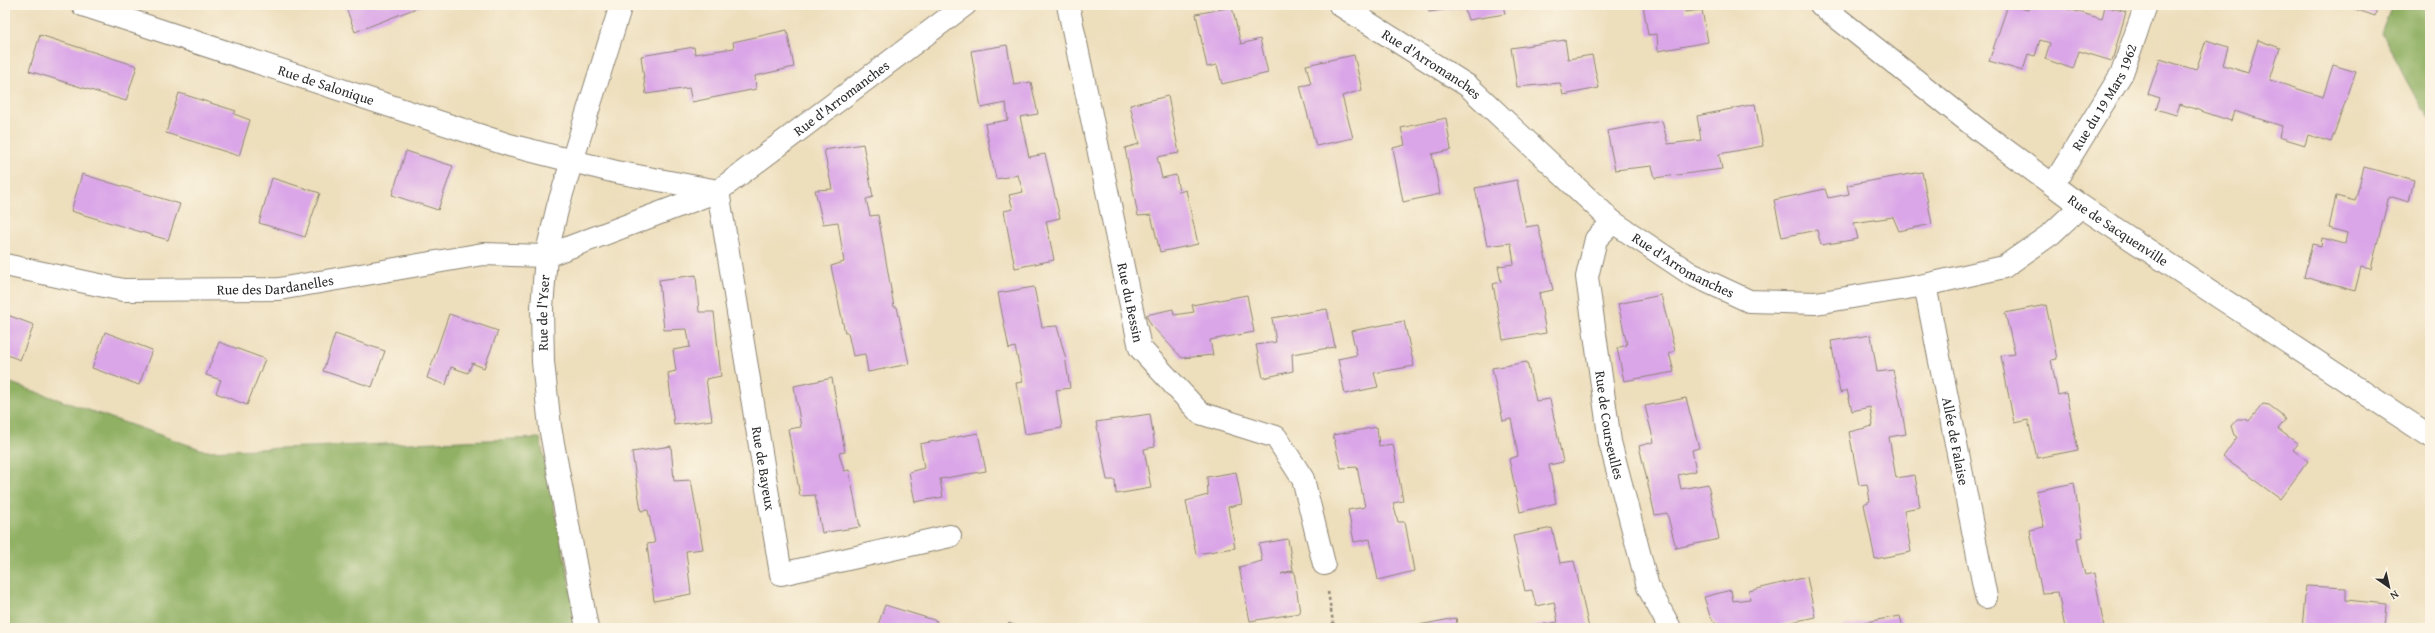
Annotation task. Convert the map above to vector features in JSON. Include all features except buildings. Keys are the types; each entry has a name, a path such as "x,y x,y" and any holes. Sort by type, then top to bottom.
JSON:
{"street":[{"name":"Rue de Salonique","path":"83,5 509,145 571,161 718,191"},
{"name":"Rue de l'Yser","path":"587,628 550,427 543,362 542,308 546,256 571,161 621,5"},
{"name":"Rue d'Arromanches","path":"546,256 718,191 965,5"},
{"name":"Rue du Bessin","path":"1068,5 1140,348 1200,413 1276,437 1303,480 1324,564"},
{"name":"Rue d'Arromanches","path":"1340,5 1468,86 1612,222 1691,274 1749,301 1816,303 1925,285 2004,267 2051,234 2081,206"},
{"name":"Rue de Sacquenville","path":"1821,5 1980,131 2081,206 2430,436"},
{"name":"Rue du 19 Mars 1962","path":"2053,185 2122,73 2146,5"},
{"name":"Rue de Bayeux","path":"718,191 781,574 950,536"},
{"name":"Rue de Courseulles","path":"1612,222 1596,239 1587,277 1603,395 1610,442 1648,587 1670,628"},
{"name":"Rue des Dardanelles","path":"5,265 122,290 279,289 483,254 546,256"},
{"name":"Allée de Falaise","path":"1925,285 1986,597"}],"path":[{"path":"1324,564 1334,628"}],"green space":[{"path":"2392,5 2430,5 2430,122 2381,32"},
{"path":"5,381 206,451 540,438 579,628 5,628"}]}
